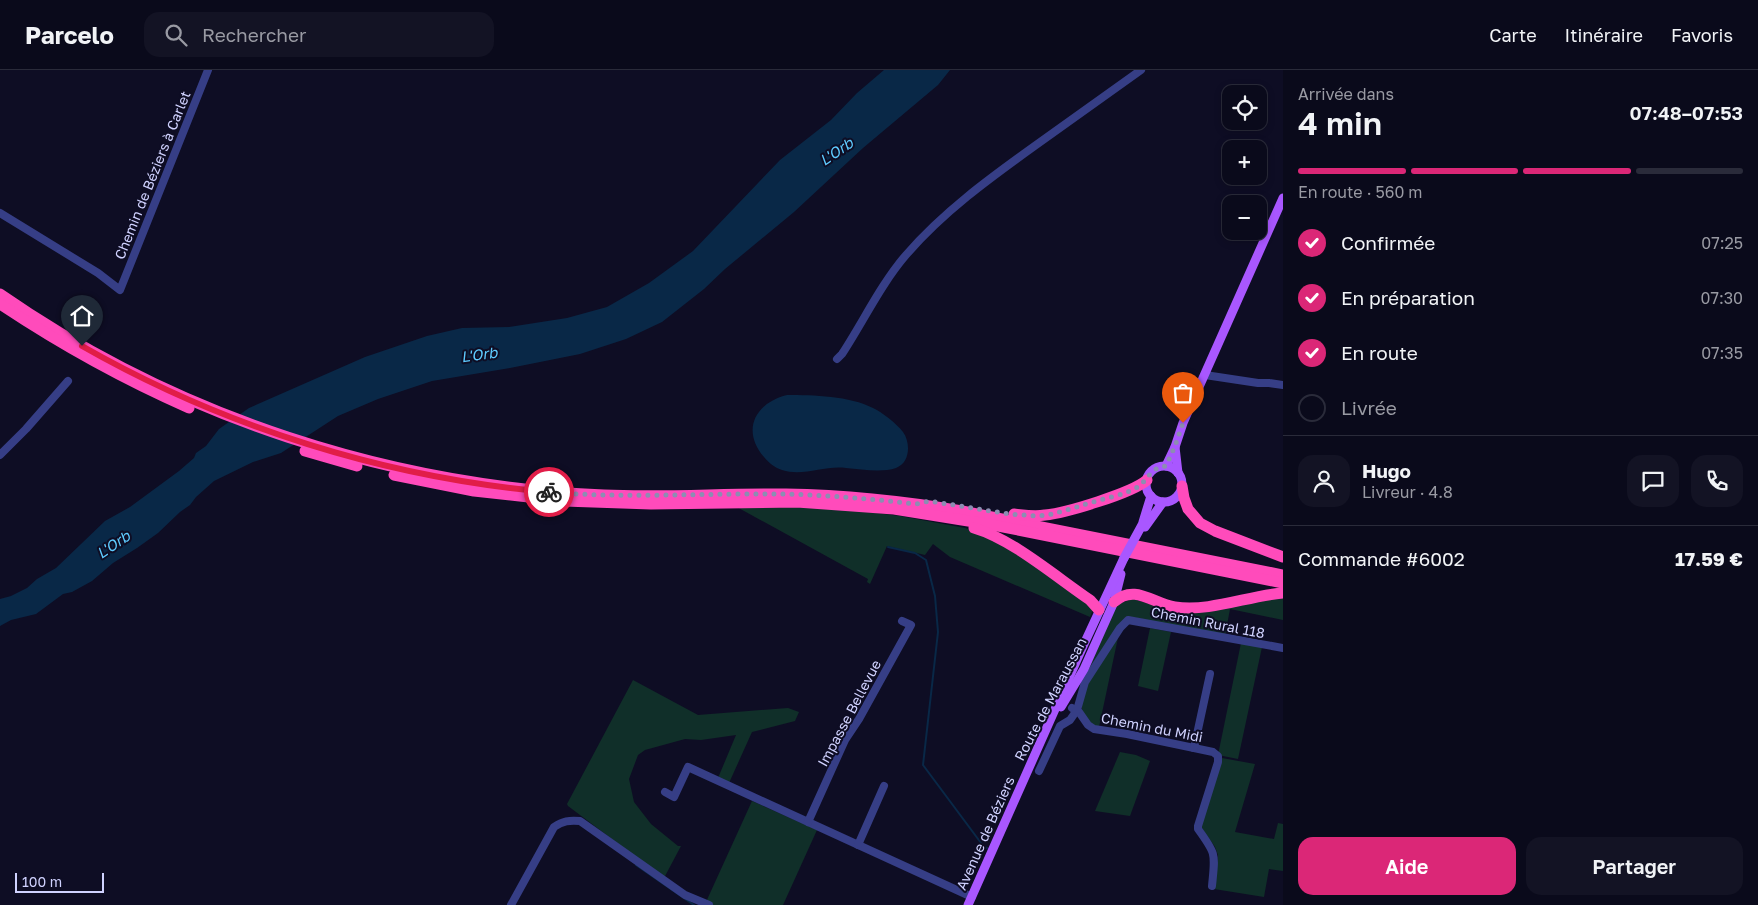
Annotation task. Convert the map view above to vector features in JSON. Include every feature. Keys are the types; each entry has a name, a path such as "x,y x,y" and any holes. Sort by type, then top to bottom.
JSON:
{"highway":[{"path":"0,294 107,360 204,410"},
{"path":"0,304 100,365 160,395 204,410 278,442 326,453 440,485 528,498 639,504 797,502 913,507 988,516 1283,575"},
{"path":"913,507 929,501 1009,514 1038,516 1058,513 1116,496 1135,488 1147,480"},
{"path":"1182,486 1186,504 1200,523 1283,557"},
{"path":"913,507 993,525 1283,582"},
{"path":"913,507 922,518 972,528 998,538 1090,600 1099,610"},
{"path":"1114,602 1119,597 1127,594 1137,594 1174,607 1192,609 1283,593"}],"main road":[{"path":"1166,466 1183,423 1283,198"},
{"path":"1175,446 1178,473 1182,486 1181,491 1173,500 1163,502 1151,496 1146,486 1152,471 1160,466 1166,466 1178,473"},
{"name":"Route de Maraussan","path":"1144,526 1151,496"},
{"name":"Route de Maraussan","path":"1027,772 1099,610 1144,526 1163,502"},
{"name":"Route de Maraussan","path":"1027,772 1065,699 1084,669 1114,602 1126,559"},
{"name":"Avenue de Béziers","path":"970,901 1027,772"}],"street":[{"name":"Chemin de Béziers à Carlet","path":"0,213 98,273 120,290 208,70"},
{"path":"837,359 905,256 960,202 1001,170 1141,70"},
{"path":"1204,375 1283,386"},
{"path":"0,455 26,429 68,381"},
{"name":"Chemin Rural 118","path":"1074,709 1085,682 1128,620 1283,648"},
{"name":"Impasse Bellevue","path":"808,822 846,740 911,625 902,621"},
{"path":"1194,748 1210,674"},
{"name":"Chemin du Midi","path":"1065,699 1088,726 1094,729 1213,752 1218,756 1218,762 1198,826 1198,829 1212,848 1215,857 1212,886"},
{"path":"1039,771 1060,726 1070,720 1074,709 1060,709"},
{"path":"665,792 674,797 688,767 858,845 970,901"},
{"path":"858,845 884,786"},
{"path":"511,905 554,827 563,821 572,820 580,821 686,895 709,905"}],"green space":[{"path":"776,505 853,510 900,516 965,528 987,535 1094,607 1090,617 950,557 933,544 925,555 887,546 870,584 867,582 868,579 735,506"},
{"path":"1283,595 1283,620 1230,609 1225,636 1132,617 1080,683 1114,609 1121,603 1133,599 1160,607"},
{"path":"1150,628 1171,632 1158,691 1138,686"},
{"path":"1119,633 1099,727 1092,725 1085,715 1082,709 1082,700 1089,680"},
{"path":"1241,643 1262,647 1238,759 1218,755"},
{"path":"633,680 698,715 788,708 799,712 795,721 752,732 729,783 718,778 736,735 701,740 685,739 645,750 638,755 629,779 634,802 651,824 678,846 681,846 664,878 567,804"},
{"path":"1120,752 1136,755 1150,761 1130,816 1095,811"},
{"path":"1222,758 1255,764 1235,832 1274,839 1278,823 1283,824 1283,871 1269,869 1264,897 1214,889 1218,855 1215,847 1202,828 1199,827"},
{"path":"752,801 817,830 783,905 713,905 706,902"}],"water":[{"name":"L'Orb","path":"884,70 950,70 938,85 863,148 794,212 725,269 704,289 662,322 626,339 580,354 432,381 378,399 338,416 281,453 253,462 214,481 158,533 113,563 92,581 72,592 63,594 36,614 11,620 0,626 0,599 27,588 37,579 56,568 105,521 130,507 179,471 194,458 196,453 206,446 219,429 249,408 365,357 427,336 462,328 509,327 567,318 607,307 649,283 693,251 780,160 831,120 857,93"},
{"path":"787,395 843,399 864,404 877,410 897,425 906,436 908,452 904,462 896,468 884,470 830,468 806,472 790,472 777,468 766,459 757,447 753,437 753,428 755,419 767,404"}],"waterway":[{"path":"888,547 915,553 926,560 935,596 938,632 923,765 984,847 987,848"},
{"path":"636,865 694,905"}],"way so far":[{"path":"549,492 639,496 811,494 916,504 929,501 1009,514 1028,516 1048,515 1116,496 1142,484 1156,468 1166,466 1183,423"}],"route":[{"path":"82,346 186,398 234,418 311,445 396,468 440,477 494,486 549,492"}]}
